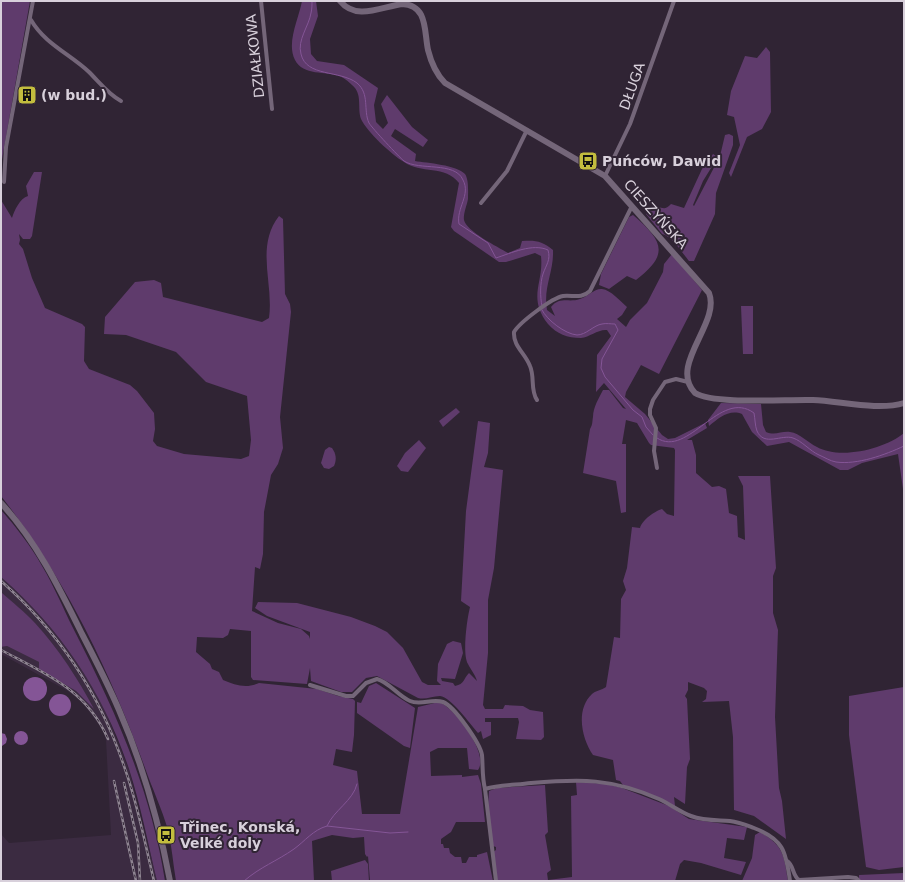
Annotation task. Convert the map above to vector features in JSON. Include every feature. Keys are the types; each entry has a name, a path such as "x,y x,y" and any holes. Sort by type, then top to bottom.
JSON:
{"street":[{"path":"4,182 6,147 33,1"},
{"name":"DZIAŁKOWA","path":"261,1 272,109"},
{"name":"CIESZYŃSKA","path":"340,1 347,7 360,12 402,4 417,8 424,20 431,61 443,81 605,176 699,281 710,296 710,308 689,362 688,382"},
{"name":"DŁUGA","path":"605,176 630,124 674,1"},
{"path":"30,20 60,51 85,68 102,87 121,101"},
{"path":"481,203 508,170 528,130"},
{"path":"537,400 534,396 531,368 523,352 516,345 514,336 517,328 538,311 562,297 583,296 592,289 632,206"},
{"path":"657,468 654,451 657,434 650,415 650,409 661,385 671,380 688,382 693,390 698,394 714,398 819,400 880,405 904,402"},
{"path":"1,503 30,538 49,569 119,710 148,789 161,836 170,881"},
{"path":"310,685 334,693 353,696 366,682 377,679 408,701 416,704 435,701 443,702 474,736 482,754 482,772 496,881"},
{"path":"485,789 557,780 602,781 658,799 691,816 710,820 732,822 766,832 781,845 787,860 790,881"},
{"path":"787,860 790,863 796,878 799,880 848,877 856,878 859,881"}],"shaded area":[{"path":"1,1 30,1 1,165"},
{"path":"302,1 316,1 318,16 310,39 311,54 317,61 344,65 378,88 374,105 376,122 383,129 388,123 381,104 387,95 412,127 428,140 423,147 395,129 391,136 416,154 415,161 449,166 456,168 465,174 468,183 468,199 464,220 470,229 508,253 520,248 522,241 539,242 553,250 546,302 547,310 555,316 551,307 554,304 561,301 580,299 599,289 602,289 612,294 627,307 622,315 617,319 626,327 630,320 647,303 663,272 664,264 672,254 702,290 659,374 641,365 626,392 625,397 645,414 662,435 668,439 675,438 705,423 707,428 687,440 692,440 696,455 696,473 712,487 719,486 726,489 729,513 737,516 738,537 745,540 743,486 738,476 770,476 776,568 773,576 773,613 778,630 775,717 779,788 782,801 786,839 754,816 734,810 733,737 729,701 702,702 706,699 707,691 704,688 688,682 688,690 685,696 687,699 690,759 687,767 685,804 674,797 675,806 623,785 620,781 616,780 613,760 593,755 583,733 583,708 592,694 606,687 614,637 620,638 621,599 626,590 623,581 627,568 632,527 640,528 649,516 662,509 667,514 674,516 675,450 674,448 651,445 637,423 626,420 622,444 626,444 626,512 621,513 616,481 583,473 594,410 603,390 609,390 623,408 626,409 604,383 596,392 597,355 611,336 607,330 604,330 581,338 571,337 559,333 551,327 538,306 537,298 541,256 535,253 506,262 499,262 454,231 451,227 459,183 454,177 440,172 410,166 386,148 364,124 360,114 359,97 351,84 341,77 309,71 303,69 299,65 295,60 293,53 292,38"},
{"path":"766,47 770,52 771,112 762,129 747,137 731,177 729,173 740,145 734,117 727,115 731,91 745,56 757,58"},
{"path":"729,134 733,136 733,145 716,193 715,214 694,261 689,261 670,238 662,234 646,214 656,207 666,208 671,204 684,208 702,169 713,154 716,156 716,160 703,181 693,205 694,206 720,156 725,135"},
{"path":"34,172 42,172 32,236 30,239 23,239 19,234 19,244 23,249 32,278 45,308 82,324 85,327 84,361 89,369 130,385 137,391 154,413 155,429 153,441 157,446 184,454 241,459 249,456 251,440 247,396 206,382 176,352 126,335 104,334 105,317 135,282 154,280 161,283 163,297 262,322 269,318 270,305 267,266 268,240 272,228 279,216 283,219 285,294 290,304 291,312 280,417 283,448 278,464 271,475 264,512 263,554 260,569 255,567 252,611 278,623 301,629 309,636 310,639 310,632 267,616 255,608 258,602 297,603 351,617 375,626 387,632 403,648 422,682 428,685 441,685 437,681 438,664 447,644 453,641 461,643 463,653 455,679 441,678 442,681 453,683 455,686 462,683 469,673 477,681 468,664 465,653 466,628 470,607 461,601 466,511 478,421 490,423 488,453 484,467 503,470 494,568 488,600 488,653 483,705 485,709 503,709 505,705 523,706 530,710 543,712 544,737 541,740 516,739 519,722 518,718 485,718 485,722 491,722 491,735 483,739 481,731 478,733 455,706 444,698 440,696 424,699 418,698 377,676 366,678 352,692 341,692 311,681 310,668 307,684 253,680 251,677 251,631 230,629 228,635 223,638 197,637 196,652 210,664 212,669 219,672 223,680 241,686 250,686 259,683 317,689 353,699 355,701 352,752 336,749 333,765 357,771 362,814 400,814 418,707 439,702 453,712 469,732 475,743 479,753 480,763 478,770 469,769 467,748 438,748 430,752 431,776 462,775 462,777 478,775 481,784 485,822 456,822 451,832 441,839 441,844 443,844 444,848 449,848 450,853 455,857 461,857 462,863 466,863 469,857 477,857 477,855 487,852 493,881 370,881 368,856 367,857 365,854 364,837 353,838 332,835 312,841 314,881 176,881 171,843 166,822 117,696 101,660 84,626 45,559 1,496 1,200 12,218 22,199 28,196 26,186"},
{"path":"633,215 651,232 656,240 658,255 654,263 647,271 636,280 627,276 609,289 599,285 601,274 629,217"},
{"path":"741,306 753,306 753,354 743,354"},
{"path":"721,403 761,404 763,425 766,432 772,434 787,432 794,433 827,451 838,453 850,453 874,448 896,439 904,433 904,496 898,454 862,463 848,470 840,470 789,442 767,446 752,432 742,414 728,413 720,417 709,426 708,420"},
{"path":"456,408 460,412 443,427 439,421"},
{"path":"419,440 426,448 408,472 401,471 397,466 405,453"},
{"path":"329,447 332,448 336,459 334,466 329,469 324,468 321,463 325,450"},
{"path":"1,510 18,530 38,559 117,720 130,751 151,815 165,881 157,881 141,811 129,769 119,741 93,689 78,664 43,618 1,577"},
{"path":"1,577 32,606 59,638 83,671 103,705 129,770 157,881 1,881 1,834 9,843 111,835 106,740 103,730 82,702 68,691 1,654 1,647 7,646 39,662 84,698 75,676 52,643 34,622 1,592"},
{"path":"1,592 31,619 52,643 75,675 94,709 76,691 39,669 39,662 7,646 1,647"},
{"path":"35,677 43,681 47,689 43,697 35,701 27,697 23,689 27,681"},
{"path":"376,683 415,708 410,748 404,746 357,713 357,702 361,703 369,686"},
{"path":"904,687 904,867 879,870 866,867 849,735 849,696"},
{"path":"56,694 64,694 71,701 71,709 64,716 56,716 49,709 49,701"},
{"path":"21,731 26,733 28,738 26,743 21,745 16,743 14,738 16,733"},
{"path":"1,733 5,734 7,739 6,743 2,746"},
{"path":"576,782 608,784 622,788 669,806 689,819 747,827 744,840 727,838 724,858 746,862 741,875 701,863 684,860 680,864 675,881 497,881 493,852 496,850 496,847 493,846 488,805 489,791 497,788 545,785 548,832 545,835 551,870 547,873 548,880 572,877 571,796 577,795"},
{"path":"760,832 774,842 782,852 788,881 742,881 752,858 755,835"},
{"path":"365,860 368,864 369,881 332,881 331,871"},
{"path":"904,873 904,881 861,881 859,879 859,875"}],"waterway":[{"path":"312,1 312,10 302,38 300,49 304,61 316,70 342,76 357,83 364,92 369,123 404,161 418,166 445,168 453,170 459,174 465,186 464,196 459,212 459,224 488,243 496,258 529,248 542,248 548,250 549,260 543,274 541,286 542,306"},
{"path":"542,310 544,314 557,326 567,332 577,335 580,335 599,325 615,324 618,330 602,359 601,368 605,377 633,410 642,417 646,427 653,435"},
{"path":"657,438 669,442 680,439 692,433 717,415 729,409 741,408 754,413 755,424 760,436 769,439 793,438 829,460 844,463 862,461 880,456 904,446"},
{"path":"327,826 334,815 348,801 357,784"},
{"path":"244,881 294,849 317,830 327,826 390,833 408,832"}],"railway":[{"path":"1,581 22,601 59,644 76,667 104,716 130,783 154,881"},
{"path":"1,650 64,685 89,708 99,722 108,739"},
{"path":"114,781 136,881"},
{"path":"124,783 138,843 140,881"}],"place":[{"name":"(w bud.)","path":"27,95"},
{"name":"Puńców, Dawid","path":"588,161"},
{"name":"Třinec, Konská, Velké doly","path":"166,835"}]}
